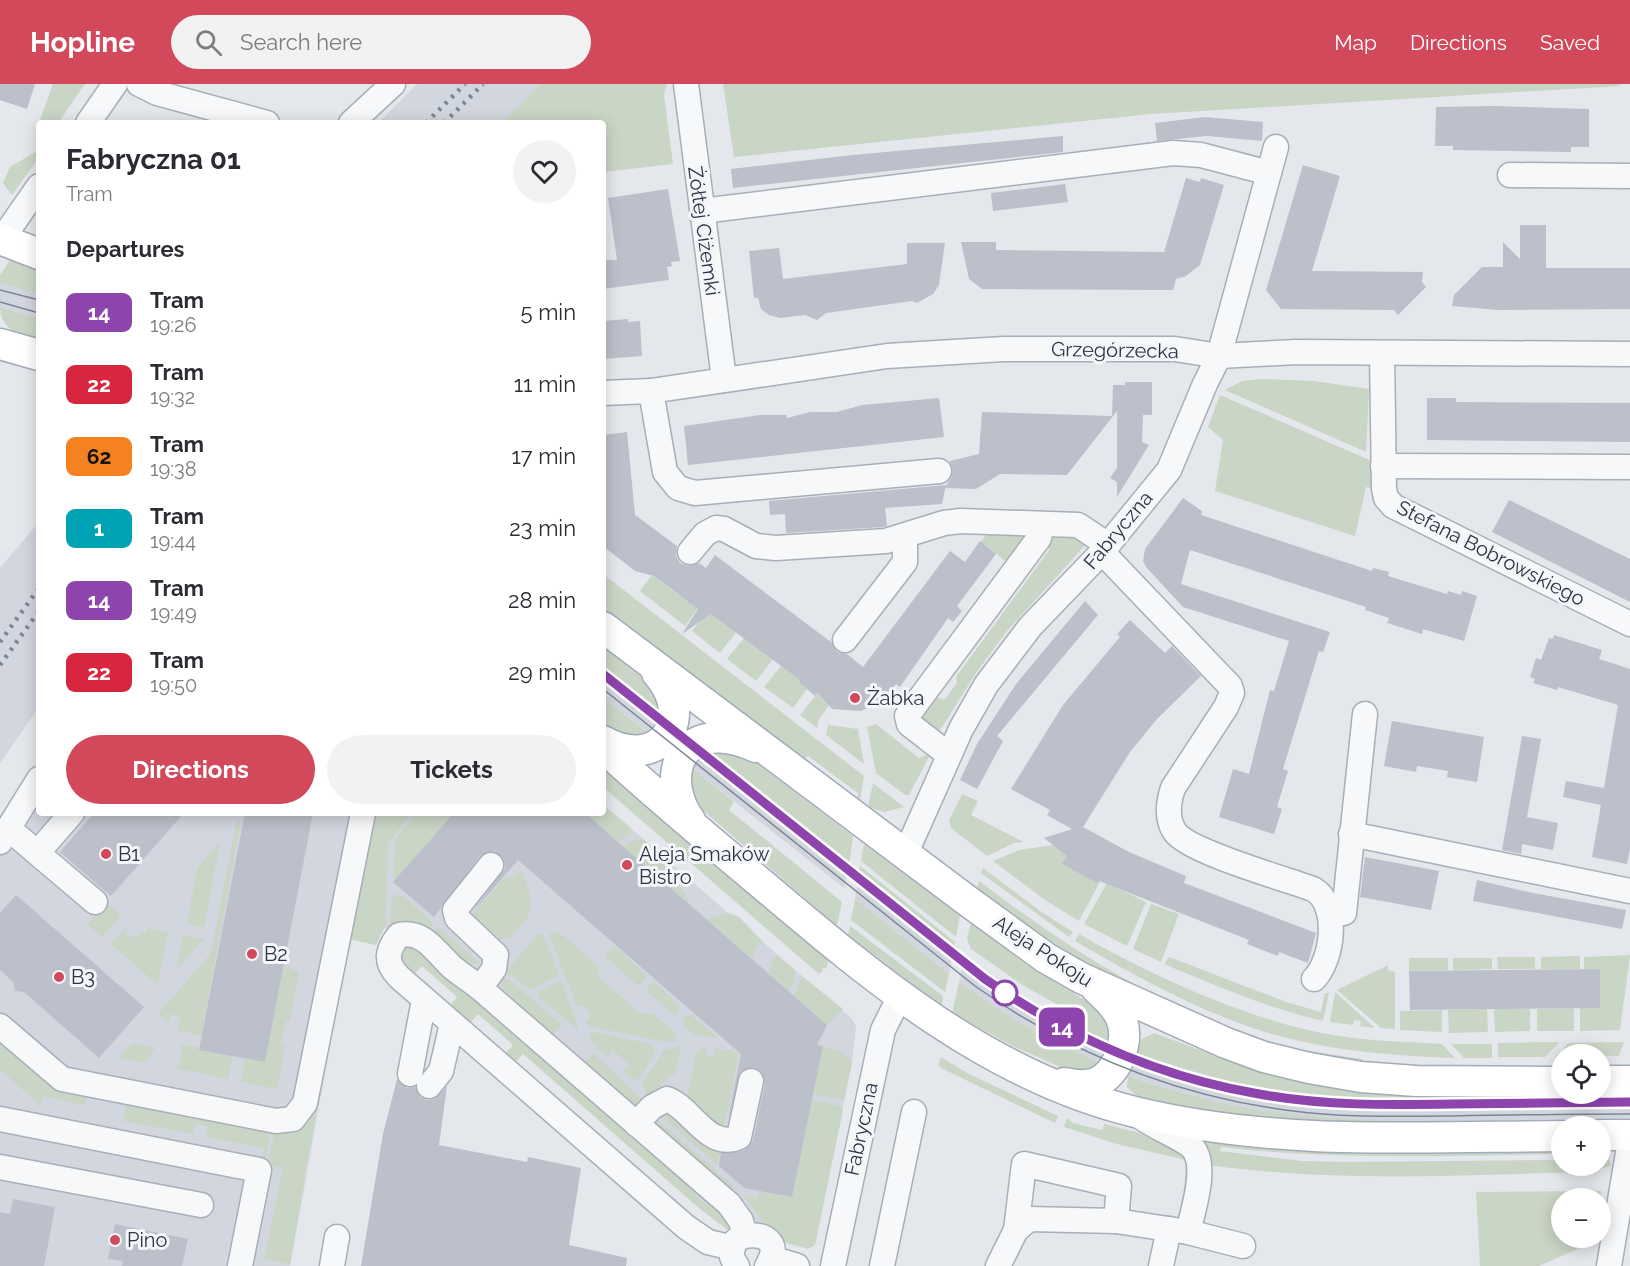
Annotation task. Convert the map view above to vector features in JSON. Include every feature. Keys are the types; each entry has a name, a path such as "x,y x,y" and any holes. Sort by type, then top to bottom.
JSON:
{"main road":[{"path":"0,240 36,253"},
{"name":"Aleja Pokoju","path":"606,629 905,855 1047,958 1081,978 1204,1035 1264,1057 1309,1068 1361,1077 1416,1081 1551,1082"},
{"path":"606,742 620,749 642,751 660,743 673,724 675,707 670,692 638,654"},
{"path":"704,835 688,817 677,797 676,776 687,750 704,739 724,738 747,744 777,758"},
{"path":"606,750 704,835 900,996 951,1031 1037,1077 1132,1112 1232,1130 1296,1136 1551,1136"},
{"path":"1037,1077 1072,1085 1092,1085 1106,1077 1116,1064 1123,1041 1122,1021 1110,1001 1081,978"},
{"path":"1611,1135 1630,1135"}],"street":[{"path":"90,120 115,84"},
{"path":"139,84 157,93 256,120"},
{"path":"354,120 393,84"},
{"name":"Żółtej Ciżemki","path":"686,84 724,379"},
{"name":"Fabryczna","path":"905,855 973,707 1007,655 1041,615 1105,549 1169,470 1219,356 1276,147"},
{"path":"702,211 1173,153 1231,162 1269,173"},
{"path":"1510,175 1630,176"},
{"path":"0,240 36,190"},
{"name":"Grzegórzecka","path":"606,393 651,392 724,379 887,356 1005,349 1175,349 1219,356 1262,352 1630,354"},
{"name":"Stefana Bobrowskiego","path":"1382,352 1383,466 1386,498 1393,506 1630,624"},
{"path":"651,392 665,472 678,488 695,494 939,471"},
{"path":"1383,466 1630,467"},
{"path":"690,552 705,534 716,528 724,529 762,548 886,541 954,522 1078,525 1105,549 1230,686 1232,693 1226,707 1173,788 1169,800 1169,818 1174,831 1182,839 1206,851 1312,889 1323,897 1328,910 1329,941 1324,963 1314,979"},
{"path":"949,755 909,724 907,716 1039,538 1042,524"},
{"path":"845,640 905,562 904,536"},
{"path":"1344,913 1365,714"},
{"path":"36,784 4,836 38,852 95,902"},
{"path":"0,1026 62,1079 276,1121 293,1119 306,1103 362,816"},
{"path":"38,852 75,818"},
{"path":"1351,834 1630,891"},
{"path":"480,988 494,969 496,955 457,918 455,910 491,865"},
{"path":"410,933 421,937 453,968 480,988 732,1208 741,1221 738,1250 708,1242 686,1227 424,1000 395,973 388,963 388,951 399,935 410,933"},
{"name":"Fabryczna","path":"833,1266 883,1030 900,996"},
{"path":"424,1000 419,1080 441,1071 452,1024"},
{"path":"636,1124 658,1102 667,1100 711,1135 732,1140 739,1137 751,1081"},
{"path":"882,1266 914,1112"},
{"path":"1132,1112 1161,1132 1188,1143 1198,1155 1200,1169 1178,1231 1161,1266"},
{"path":"0,1119 259,1170 240,1266"},
{"path":"1609,1266 1630,1141"},
{"path":"998,1266 1016,1230 1024,1164 1119,1186 1116,1221"},
{"path":"0,1167 201,1205"},
{"path":"1016,1230 1029,1219 1116,1221 1178,1231 1243,1246"},
{"path":"738,1250 754,1233 762,1237 770,1246 769,1262 797,1266"},
{"path":"332,1266 337,1237"}],"shaded area":[{"path":"417,84 540,84 505,120 381,120"},
{"path":"0,283 36,293 36,318 0,307"},
{"path":"36,526 36,711 0,763 0,568"},
{"path":"606,670 664,717 651,736 606,699"},
{"path":"704,749 849,865 844,888 688,765"},
{"path":"36,803 36,816 606,816 606,807 727,912 739,917 763,942 852,1019 856,1026 852,1063 815,1245 736,1233 385,928 359,884 290,1266 0,1266 0,855"},
{"path":"859,873 954,948 949,974 855,899"},
{"path":"964,958 1028,1003 1080,1031 1108,1042 1099,1063 1015,1020 959,982"},
{"path":"1136,1054 1232,1083 1305,1095 1370,1099 1551,1098 1551,1104 1611,1104 1611,1097 1630,1097 1630,1118 1551,1116 1551,1119 1439,1121 1438,1124 1432,1121 1332,1120 1278,1115 1196,1098 1128,1076"}],"green space":[{"path":"53,84 85,84 60,120 40,120"},
{"path":"540,84 667,84 664,95 673,164 606,172 606,120 505,120"},
{"path":"723,84 1620,84 1620,86 1151,114 734,157"},
{"path":"36,152 36,161 12,195 3,183 10,167"},
{"path":"13,256 36,265 36,293 0,283 0,275"},
{"path":"0,307 36,318 36,342 13,331 1,315"},
{"path":"1262,379 1314,381 1369,389 1366,452 1225,390 1242,381"},
{"path":"1220,395 1374,462 1373,488 1366,487 1355,536 1215,491 1223,440 1208,427"},
{"path":"1055,533 1090,540 1007,631 976,673 939,732 915,714 928,697 945,699 957,683 956,677 1050,549 1041,548"},
{"path":"986,535 1024,536 1026,539 1008,563 981,542"},
{"path":"652,575 680,596 700,605 685,626 640,591"},
{"path":"606,576 864,776 860,801 856,798 859,794 808,756 805,759 606,610"},
{"path":"708,611 736,632 720,653 692,631"},
{"path":"744,638 773,659 756,681 727,659"},
{"path":"606,649 656,687 664,717 606,670"},
{"path":"781,666 801,680 800,683 807,689 793,708 764,687"},
{"path":"818,693 831,703 819,719 817,728 800,715"},
{"path":"606,699 651,736 619,739 606,728"},
{"path":"876,724 919,758 931,753 909,795 905,795 876,773 867,727"},
{"path":"828,725 858,729 864,764 826,735"},
{"path":"704,749 744,753 853,836 849,865"},
{"path":"688,765 734,802 729,810 842,902 837,926 691,800"},
{"path":"606,769 829,960 826,969 822,967 823,971 819,974 606,790"},
{"path":"873,783 904,807 884,812 868,807"},
{"path":"962,794 978,801 971,815 1024,842 1014,843 987,856 951,828 949,820"},
{"path":"606,807 631,828 631,834 618,842 589,816 606,816"},
{"path":"371,816 409,816 388,844 386,925 376,945 348,939"},
{"path":"415,816 451,816 393,882 395,840"},
{"path":"242,818 201,1036 178,1030 180,1019 178,1014 171,1015 168,1022 158,1014 211,953 236,823"},
{"path":"643,839 665,858 691,906 624,847 630,841"},
{"path":"220,842 204,927 187,924 197,868"},
{"path":"864,844 960,915 956,937 861,861"},
{"path":"1053,845 1068,853 1063,864 1097,883 1101,880 1079,921 1045,900 993,861 1019,850"},
{"path":"860,866 955,942 954,948 859,873"},
{"path":"983,868 1043,913 1073,932 1069,937 981,873"},
{"path":"522,871 531,900 531,908 525,921 510,938 500,939 472,915 505,877 510,878"},
{"path":"979,881 1086,956 1164,1000 1245,1034 1295,1048 1362,1059 1361,1066 1267,1046 1119,983 1052,943 977,888"},
{"path":"1107,883 1146,902 1127,946 1084,924"},
{"path":"395,894 403,896 433,923 429,930 390,933 391,901"},
{"path":"855,899 949,974 945,992 851,920"},
{"path":"106,903 121,915 102,937 87,924"},
{"path":"1151,904 1179,914 1161,962 1133,949"},
{"path":"725,913 739,917 763,942 757,946 752,959 707,919"},
{"path":"971,923 1026,964 1096,1007 1107,1024 1108,1042 1081,1030 1085,1020 1024,986 971,949 967,939"},
{"path":"850,926 943,996 942,1006 848,935"},
{"path":"126,927 126,935 139,938 141,932 146,933 147,928 168,932 158,985 111,944"},
{"path":"437,928 480,963 464,965 433,934"},
{"path":"553,932 564,936 598,966 599,978 640,1013 652,1013 675,1032 676,1041 666,1042 592,1027 585,1023 589,1018 589,1011 582,1006 577,1006 549,935"},
{"path":"538,934 543,934 559,975 530,990 506,972"},
{"path":"1079,934 1138,966 1235,1008 1333,1035 1442,1044 1455,1058 1350,1050 1308,1043 1259,1030 1205,1009 1152,984 1075,941"},
{"path":"183,935 204,939 176,970"},
{"path":"410,941 683,1177 699,1199 726,1216 733,1234 700,1209 523,1054 513,1065 503,1056 513,1045 478,1014 468,1025 448,1008 457,997 422,966 412,977 402,967 399,949"},
{"path":"615,947 647,976 641,984 636,984 606,957 606,952"},
{"path":"1630,955 1620,1030 1580,1031 1580,1008 1600,1008 1600,969 1584,969 1584,957"},
{"path":"778,956 795,970 795,981 789,991 768,973 774,957"},
{"path":"1580,956 1580,969 1541,969 1541,957"},
{"path":"1169,957 1286,1002 1321,1012 1325,993 1329,993 1323,1021 1262,1003 1164,964"},
{"path":"1497,957 1535,957 1535,969 1498,969"},
{"path":"1409,958 1448,958 1448,970 1409,971"},
{"path":"1453,958 1492,958 1492,969 1453,970"},
{"path":"284,965 299,972 290,1021 286,1021 281,1043 285,1045 277,1089 241,1082 245,1059 264,1061"},
{"path":"1388,965 1388,970 1395,972 1395,1029 1381,1028 1337,990"},
{"path":"802,976 843,1009 827,1025 794,995"},
{"path":"502,977 510,980 562,1025 554,1034 549,1034 501,990"},
{"path":"653,981 680,1005 676,1016 647,992 647,988"},
{"path":"557,982 563,985 579,1030 538,997 540,991"},
{"path":"959,982 1015,1020 1099,1063 1091,1069 1082,1071 1063,1068 1015,1047 952,1013"},
{"path":"1335,992 1375,1028 1360,1026 1361,1021 1354,1020 1353,1025 1330,1022"},
{"path":"1574,1008 1574,1031 1537,1031 1537,1009"},
{"path":"1487,1009 1488,1032 1449,1033 1448,1010"},
{"path":"1494,1009 1530,1009 1530,1031 1495,1032"},
{"path":"1442,1010 1442,1032 1400,1030 1400,1011"},
{"path":"690,1014 718,1038 695,1035 683,1025 684,1017"},
{"path":"592,1032 651,1044 655,1048 655,1053 640,1078 634,1080 623,1071 629,1064 613,1050 607,1057 594,1045 589,1035"},
{"path":"1154,1033 1222,1058 1551,1093 1551,1098 1370,1099 1305,1095 1232,1083 1136,1054 1142,1039"},
{"path":"0,1040 87,1095 85,1105 42,1096 40,1105 38,1104 0,1069"},
{"path":"1560,1042 1551,1044 1551,1051 1545,1057 1498,1057 1498,1043"},
{"path":"1624,1042 1619,1056 1611,1056 1611,1044 1569,1043"},
{"path":"132,1043 155,1048 145,1063 118,1058"},
{"path":"182,1044 232,1056 228,1079 175,1068 180,1062"},
{"path":"1451,1044 1492,1044 1492,1058 1464,1058"},
{"path":"682,1046 675,1073 647,1096 642,1085 664,1050"},
{"path":"823,1046 840,1051 852,1062 844,1100 813,1094"},
{"path":"707,1048 707,1055 714,1056 715,1048 739,1054 724,1127 703,1114 693,1104 688,1094 696,1053 699,1049"},
{"path":"593,1053 643,1100 637,1105 630,1105 586,1066 586,1062"},
{"path":"941,1057 969,1074 1058,1116 1055,1123 941,1068 938,1065"},
{"path":"1128,1076 1205,1099 1278,1113 1352,1119 1432,1121 1438,1124 1439,1121 1535,1121 1535,1125 1303,1125 1167,1105 1136,1096 1127,1087"},
{"path":"1630,1092 1630,1097 1611,1097 1611,1093"},
{"path":"812,1100 840,1106 843,1110 815,1245 808,1249 780,1241 743,1196 757,1198 759,1191 792,1197"},
{"path":"127,1102 271,1130 265,1163 261,1162 264,1148 206,1137 208,1126 195,1124 193,1134 123,1121"},
{"path":"317,1108 290,1264 264,1259 283,1168 268,1165 275,1131 300,1126"},
{"path":"665,1113 706,1147 720,1152 717,1165 660,1115"},
{"path":"656,1118 734,1186 729,1192 655,1124"},
{"path":"1067,1118 1073,1123 1102,1130 1104,1124 1164,1139 1190,1161 1117,1144 1064,1127"},
{"path":"1200,1138 1551,1147 1551,1154 1433,1156 1306,1154 1221,1147 1220,1151 1302,1161 1551,1160 1551,1173 1350,1176 1256,1171 1209,1165 1207,1146"},
{"path":"1551,1191 1551,1248 1580,1248 1539,1266 1480,1266 1476,1192"}],"building":[{"path":"0,84 35,84 27,109 0,100"},
{"path":"1436,107 1589,109 1589,147 1571,147 1571,152 1453,150 1453,146 1435,146"},
{"path":"1205,117 1263,122 1262,141 1207,136 1157,141 1155,123"},
{"path":"1063,136 1063,152 733,188 731,169 852,155"},
{"path":"1303,165 1340,176 1312,271 1423,272 1422,282 1426,287 1398,315 1394,310 1281,309 1266,290"},
{"path":"1186,178 1200,182 1201,178 1224,185 1200,265 1186,276 1176,279 1173,290 982,289 969,279 961,242 996,242 996,250 1164,252"},
{"path":"1065,184 1068,202 993,211 991,193"},
{"path":"668,189 680,261 671,262 672,266 667,267 669,280 606,289 606,260 617,260 608,198"},
{"path":"1520,225 1546,225 1546,268 1630,268 1630,309 1498,310 1452,306 1454,295 1482,267 1503,267 1503,242 1520,259"},
{"path":"907,243 945,243 939,285 933,294 917,303 912,301 826,313 817,320 805,315 780,318 769,315 761,309 758,298 754,298 749,251 779,248 783,279 907,264"},
{"path":"628,319 628,322 640,321 642,356 606,359 606,321"},
{"path":"1125,382 1152,382 1152,415 1143,415 1142,442 1149,445 1117,497 1117,482 1110,478 1117,468 1117,411 1067,475 1000,474 976,489 945,488 952,476 950,461 979,454 982,412 1112,416 1113,385 1125,385"},
{"path":"939,398 944,437 688,465 684,426 760,415 787,415 787,418 810,412 837,412 862,405"},
{"path":"1427,398 1456,398 1456,402 1630,403 1630,442 1427,440"},
{"path":"627,432 635,515 677,546 676,556 680,563 688,566 699,563 706,568 715,555 831,642 837,652 847,654 863,667 950,551 965,562 980,541 996,554 957,606 962,611 953,622 948,618 900,687 896,684 883,701 861,711 832,709 818,693 815,696 800,683 800,680 711,614 682,634 698,609 654,576 635,571 606,548 606,435"},
{"path":"946,485 942,504 885,508 887,526 883,527 786,533 785,514 770,515 769,501"},
{"path":"1183,498 1202,511 1201,515 1372,571 1373,568 1389,572 1388,576 1447,594 1448,591 1461,595 1462,591 1477,596 1464,641 1423,629 1422,634 1387,623 1389,618 1365,610 1366,607 1190,550 1181,584 1330,632 1323,652 1319,651 1283,769 1288,771 1277,807 1282,809 1274,834 1219,817 1233,769 1249,774 1270,690 1274,691 1289,641 1183,607 1146,567 1143,561 1145,549"},
{"path":"1509,500 1630,559 1630,602 1492,532"},
{"path":"1085,601 1098,615 997,736 1003,741 977,789 960,780 977,744 1016,684"},
{"path":"1130,620 1165,653 1172,646 1201,676 1157,719 1130,752 1083,827 1129,852 1186,876 1184,883 1316,933 1308,963 1279,952 1278,956 1247,944 1249,940 1099,881 1097,883 1062,864 1067,856 1044,838 1072,829 1047,815 1050,810 1011,789 1063,705 1120,637 1117,634"},
{"path":"1554,635 1602,650 1599,659 1630,669 1630,849 1627,864 1592,857 1601,805 1563,797 1566,781 1604,788 1618,705 1558,687 1557,690 1533,683 1535,679 1530,677 1536,658 1541,660 1549,638 1553,639"},
{"path":"1392,721 1484,737 1477,782 1447,777 1448,771 1417,766 1416,772 1384,766"},
{"path":"1522,736 1541,739 1527,817 1558,823 1553,850 1522,844 1521,854 1502,850"},
{"name":"B1","path":"91,816 181,816 111,896 60,852"},
{"name":"B2","path":"244,816 312,816 265,1062 199,1050"},
{"path":"451,816 588,816 827,1025 817,1045 823,1046 792,1197 744,1188 719,1166 721,1153 743,1151 753,1141 765,1084 761,1071 753,1067 740,1072 727,1125 741,1054 518,860 472,913 505,868 504,859 494,851 480,856 434,917 393,882"},
{"path":"1365,857 1439,871 1431,910 1360,897"},
{"path":"1477,880 1626,910 1622,929 1473,901"},
{"name":"B3","path":"16,895 144,1007 99,1058 24,992 15,991 13,982 0,970 0,913"},
{"path":"1600,969 1600,1008 1410,1010 1409,971"},
{"path":"397,1079 407,1088 415,1087 420,1097 427,1100 435,1099 447,1086 439,1145 527,1162 528,1157 581,1168 569,1245 627,1258 626,1266 361,1266 383,1134"},
{"path":"13,1199 55,1207 44,1266 0,1266 0,1212 10,1214"},
{"path":"115,1224 188,1239 182,1266 122,1266 123,1261 108,1259"}],"tram line":[{"path":"0,290 36,299"},
{"path":"0,302 36,312"},
{"path":"606,676 985,979 1049,1019 1116,1051 1150,1065 1222,1087 1307,1101 1404,1105 1630,1102"},
{"name":"14","path":"606,676 946,950 1026,1006 1090,1042 1192,1079 1260,1095 1310,1101 1395,1105 1630,1102"},
{"path":"606,691 975,986 1049,1032 1126,1068 1208,1095 1312,1113 1351,1116 1630,1114"}],"railway":[{"path":"429,120 465,84"},
{"path":"447,120 483,84"},
{"path":"0,642 36,592"},
{"path":"0,665 36,615"}],"place":[{"name":"Żabka","path":"855,698"},
{"name":"B1","path":"106,854"},
{"name":"Aleja Smaków Bistro","path":"627,865"},
{"name":"B2","path":"252,954"},
{"name":"B3","path":"59,977"},
{"name":"Pino","path":"115,1240"}]}
